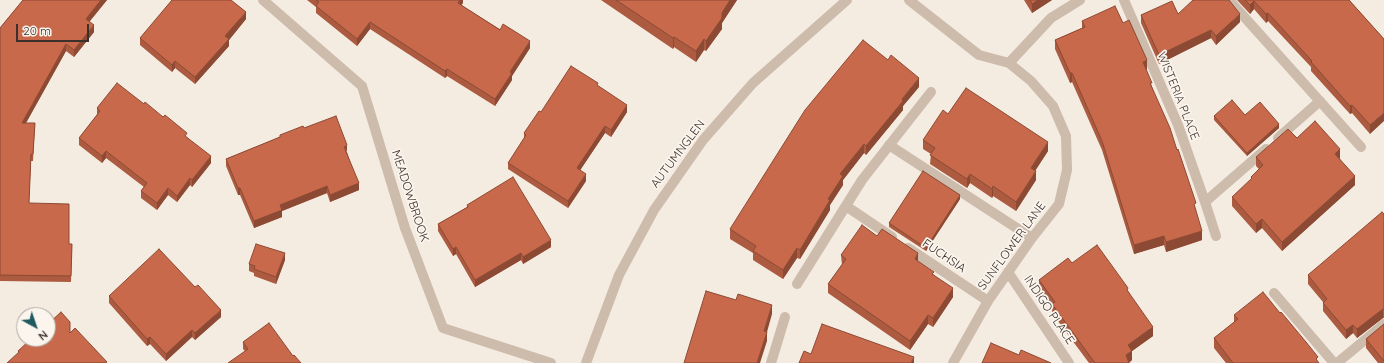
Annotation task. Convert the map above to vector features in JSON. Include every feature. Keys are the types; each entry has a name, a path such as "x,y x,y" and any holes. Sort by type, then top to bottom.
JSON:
{"street":[{"name":"MEADOWBROOK","path":"264,0 362,86 405,228 443,328 551,363"},
{"name":"AUTUMNGLEN","path":"586,363 619,275 654,210 703,140 753,83 847,0"},
{"name":"SUNFLOWER LANE","path":"909,0 978,55 1009,63 1031,81 1053,106 1066,136 1066,170 1059,204 1032,238 988,301 953,363"},
{"path":"1009,63 1051,18 1080,0"},
{"name":"WISTERIA PLACE","path":"1124,0 1178,125 1216,236"},
{"path":"1229,0 1361,147"},
{"path":"797,284 862,180 931,92"},
{"path":"1205,202 1320,101"},
{"path":"889,145 1032,238"},
{"name":"FUCHSIA","path":"846,206 988,301"},
{"name":"INDIGO PLACE","path":"1008,272 1069,363"},
{"path":"1274,293 1334,363"},
{"path":"771,363 785,317"},
{"path":"1337,363 1384,324"}],"building":[{"path":"23,0 101,0 86,19 94,25 74,50 66,44 22,123 35,123 33,154 31,154 29,203 69,204 69,244 72,244 71,276 0,275 0,28"},
{"path":"172,0 231,0 246,12 225,36 229,39 195,77 175,61 172,65 140,38"},
{"path":"316,0 460,0 458,3 500,30 503,24 530,41 495,99 447,69 445,71 370,22 357,39 316,6 319,2"},
{"path":"616,0 730,0 722,13 722,18 706,41 704,39 696,51 674,37 673,38"},
{"path":"1030,0 1038,0 1032,4"},
{"path":"1193,0 1229,0 1240,14 1216,36 1211,30 1159,55 1141,15 1172,1 1178,14"},
{"path":"1245,0 1349,0 1384,39 1384,113 1370,125 1352,105 1350,106 1311,62 1312,61 1268,13 1266,14 1254,1 1250,5"},
{"path":"1115,6 1123,23 1129,20 1147,60 1143,62 1152,83 1150,83 1170,128 1196,203 1194,204 1202,231 1166,242 1164,236 1134,245 1102,141 1072,73 1070,73 1055,40 1085,27 1082,21"},
{"path":"863,40 888,60 891,55 919,78 902,99 903,101 866,146 864,144 840,174 843,176 828,199 830,200 800,250 797,248 783,270 753,251 756,246 730,229 805,110"},
{"path":"571,66 598,83 597,85 627,105 611,130 605,126 577,168 586,174 568,201 508,163 526,135 524,133 539,111 541,112"},
{"path":"117,83 144,104 145,102 163,117 165,115 187,133 185,136 211,156 192,180 190,178 177,196 168,188 157,203 141,191 147,183 106,151 102,156 79,138 100,111 97,108"},
{"path":"966,88 1048,142 1031,168 1036,171 1016,202 993,186 992,189 970,174 967,179 930,155 935,148 923,140 943,110 948,114"},
{"path":"1232,100 1245,115 1260,102 1279,124 1247,153 1214,116"},
{"path":"336,116 347,145 344,147 359,183 330,195 327,186 280,205 282,210 254,221 226,159 303,126 304,128"},
{"path":"1315,121 1340,149 1335,154 1355,176 1282,242 1262,219 1256,224 1232,197 1263,165 1256,157 1288,129 1297,138"},
{"path":"923,171 960,195 926,248 889,223"},
{"path":"513,177 551,240 523,257 521,253 475,280 456,247 453,249 438,224 468,207 467,205"},
{"path":"1382,212 1384,214 1384,310 1383,309 1357,329 1353,325 1346,330 1323,303 1327,299 1308,275"},
{"path":"862,225 877,236 882,229 918,253 915,259 934,272 932,274 953,288 933,318 928,315 910,341 828,284 846,259 841,255"},
{"path":"256,244 285,253 276,277 254,269 255,266 249,264"},
{"path":"1097,245 1128,288 1127,290 1153,327 1128,345 1132,351 1126,355 1129,363 1095,363 1052,304 1055,302 1039,280 1068,258 1072,263"},
{"path":"159,249 195,287 198,285 221,310 195,333 192,330 166,354 150,337 147,339 109,296"},
{"path":"706,291 736,300 738,294 772,305 764,331 767,332 757,363 684,363"},
{"path":"1263,292 1318,357 1316,359 1319,363 1233,363 1214,338 1238,319 1234,315"},
{"path":"61,312 70,322 70,333 75,328 107,362 7,363 22,347 56,347 56,317"},
{"path":"269,323 293,356 294,355 301,363 228,363 248,349 243,342"},
{"path":"822,324 914,357 911,363 799,363 804,351 811,354"},
{"path":"1384,324 1384,361 1366,339"},
{"path":"991,343 1019,355 1021,350 1051,363 982,363"}]}
